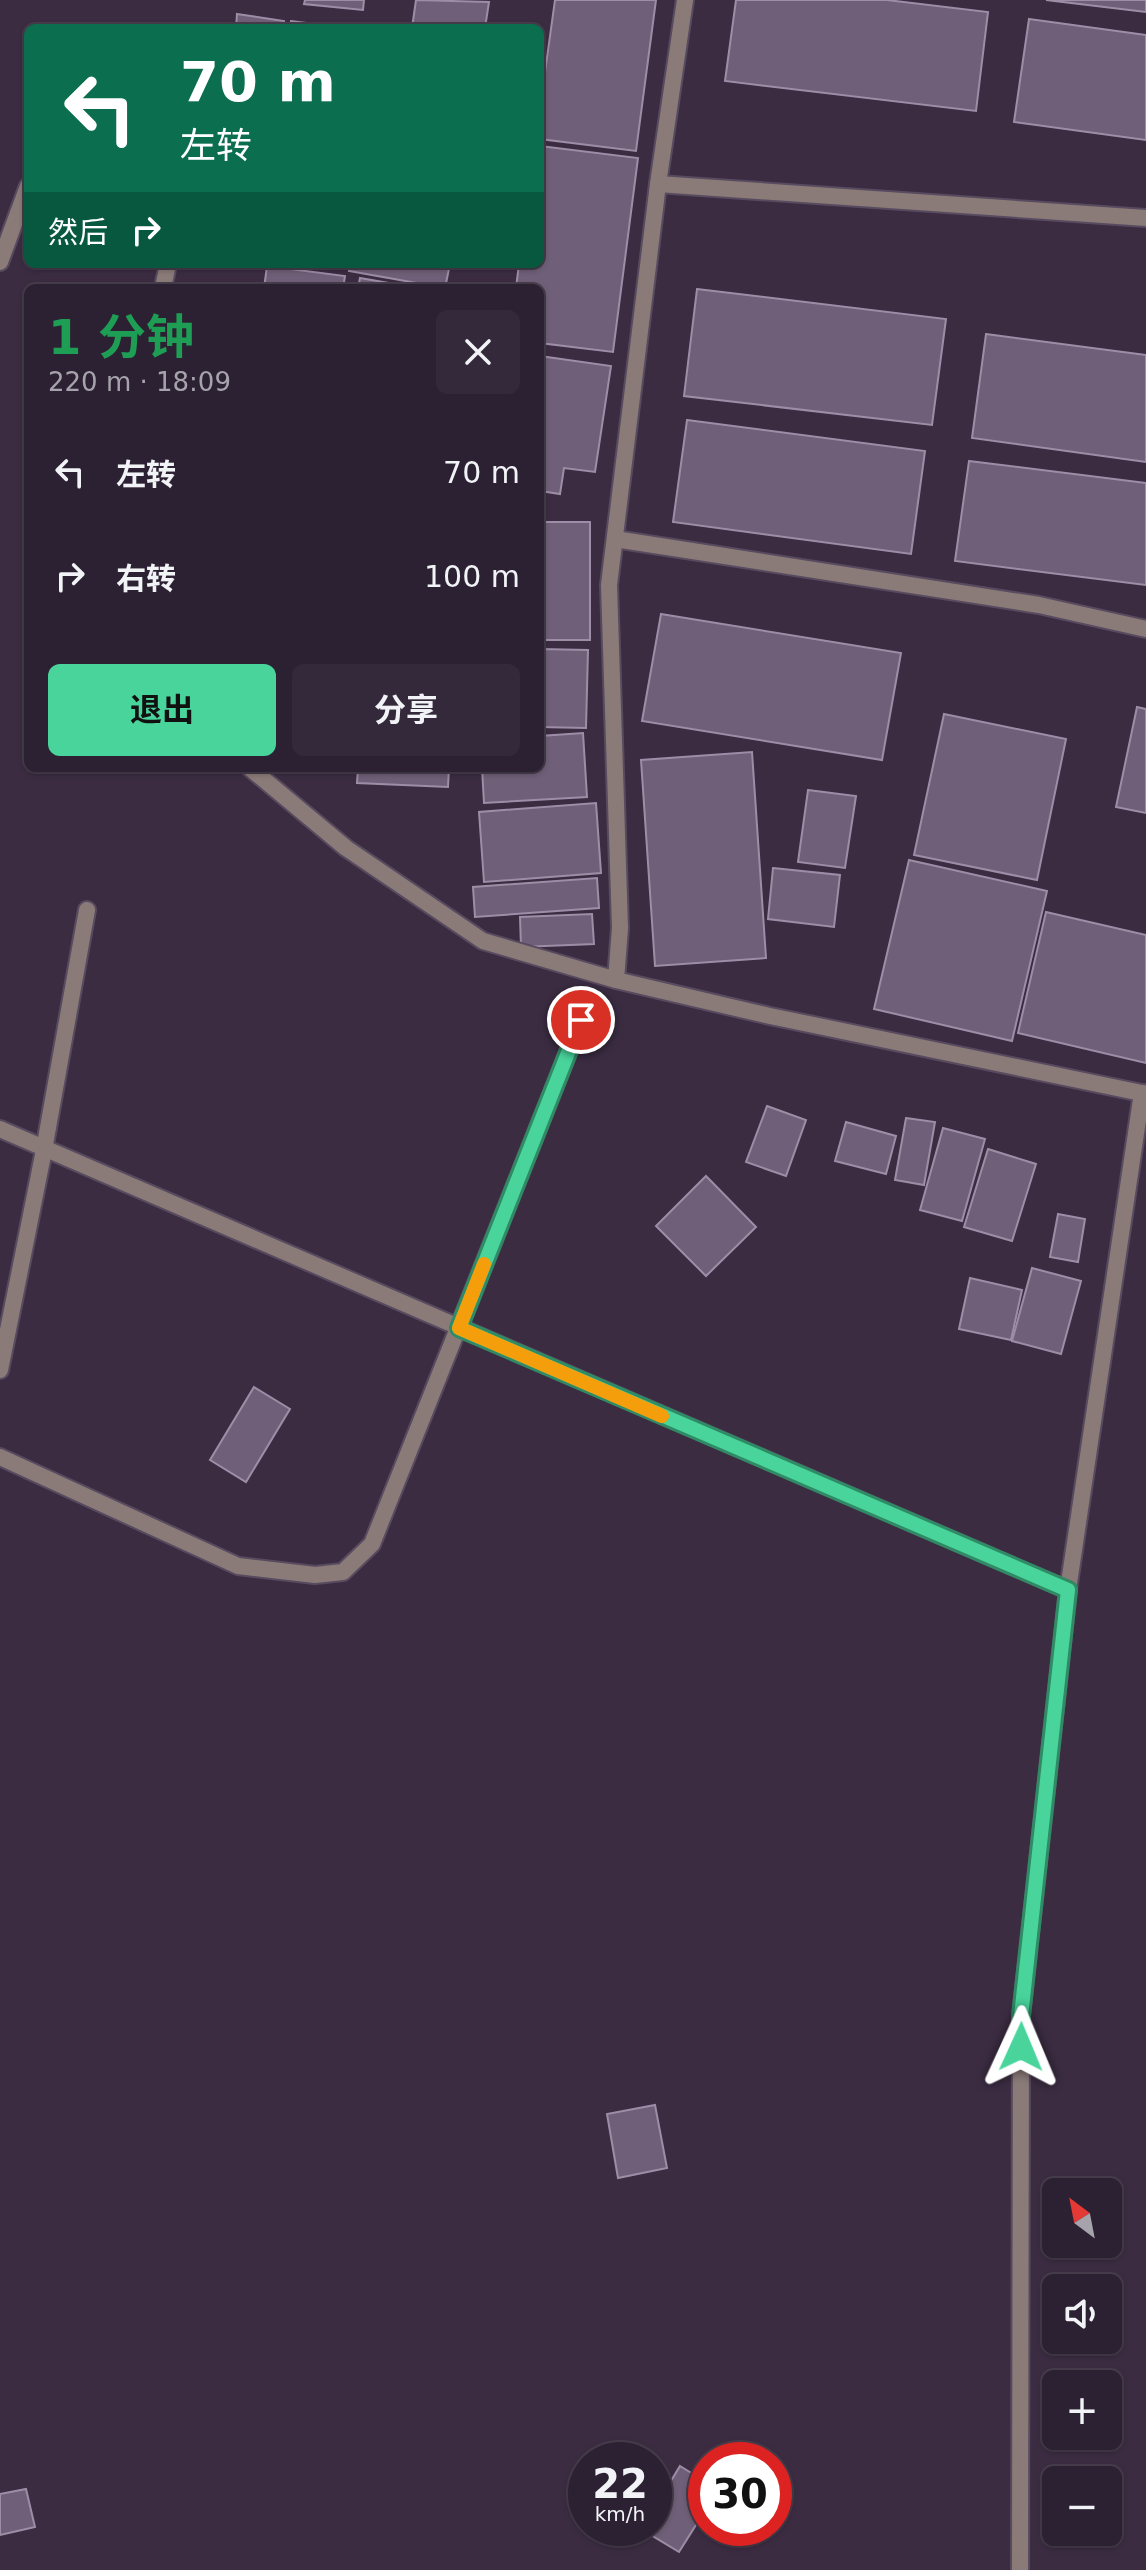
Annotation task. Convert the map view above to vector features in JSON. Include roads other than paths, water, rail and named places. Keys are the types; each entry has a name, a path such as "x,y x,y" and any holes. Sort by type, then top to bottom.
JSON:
{"street":[{"path":"616,980 620,928 609,585 658,184 685,0"},
{"path":"658,184 1146,218"},
{"path":"0,262 24,197"},
{"path":"615,539 1039,605 1146,629"},
{"path":"255,772 346,848 483,941 616,980 770,1016 1144,1094 1068,1590 1021,2016 1020,2570"},
{"path":"0,1370 87,910"},
{"path":"0,1457 238,1566 315,1575 343,1572 372,1544 581,1020"},
{"path":"0,1129 1068,1590"}]}
